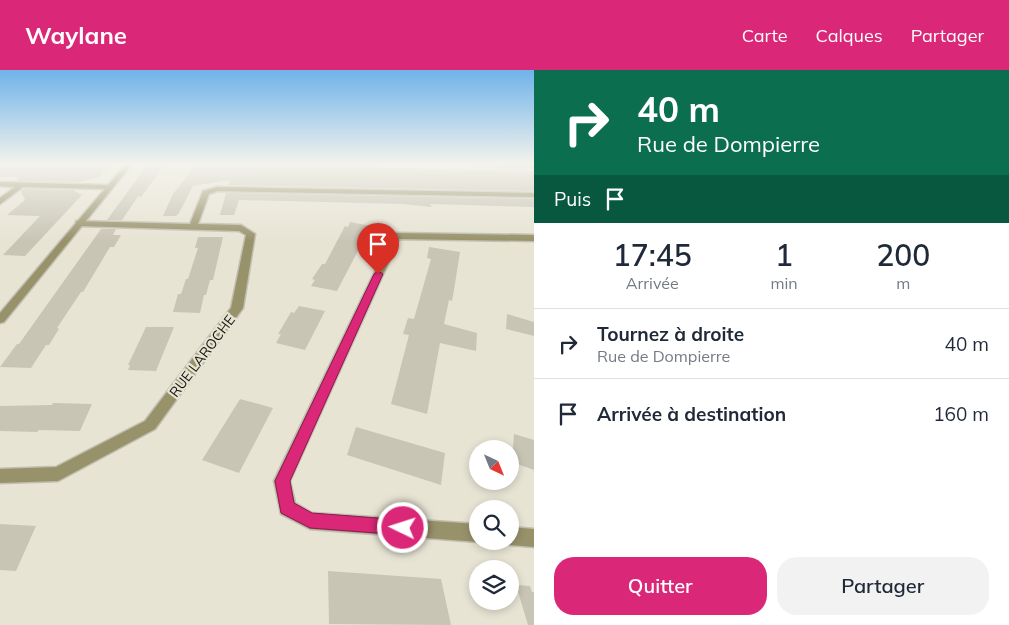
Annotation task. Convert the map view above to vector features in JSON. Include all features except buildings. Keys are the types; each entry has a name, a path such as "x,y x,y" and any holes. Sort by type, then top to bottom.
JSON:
{"street":[{"path":"0,202 16,190"},
{"path":"0,320 107,190"},
{"path":"193,226 206,193 215,190"},
{"path":"265,190 534,195"},
{"name":"RUE LAROCHE","path":"0,476 58,474 150,425 237,308 251,234 241,228 79,223"},
{"path":"469,532 310,521 287,508 282,481 396,236 534,238"},
{"path":"519,537 534,538"}],"route":[{"path":"378,274 282,481 287,508 310,521 403,528"}]}
